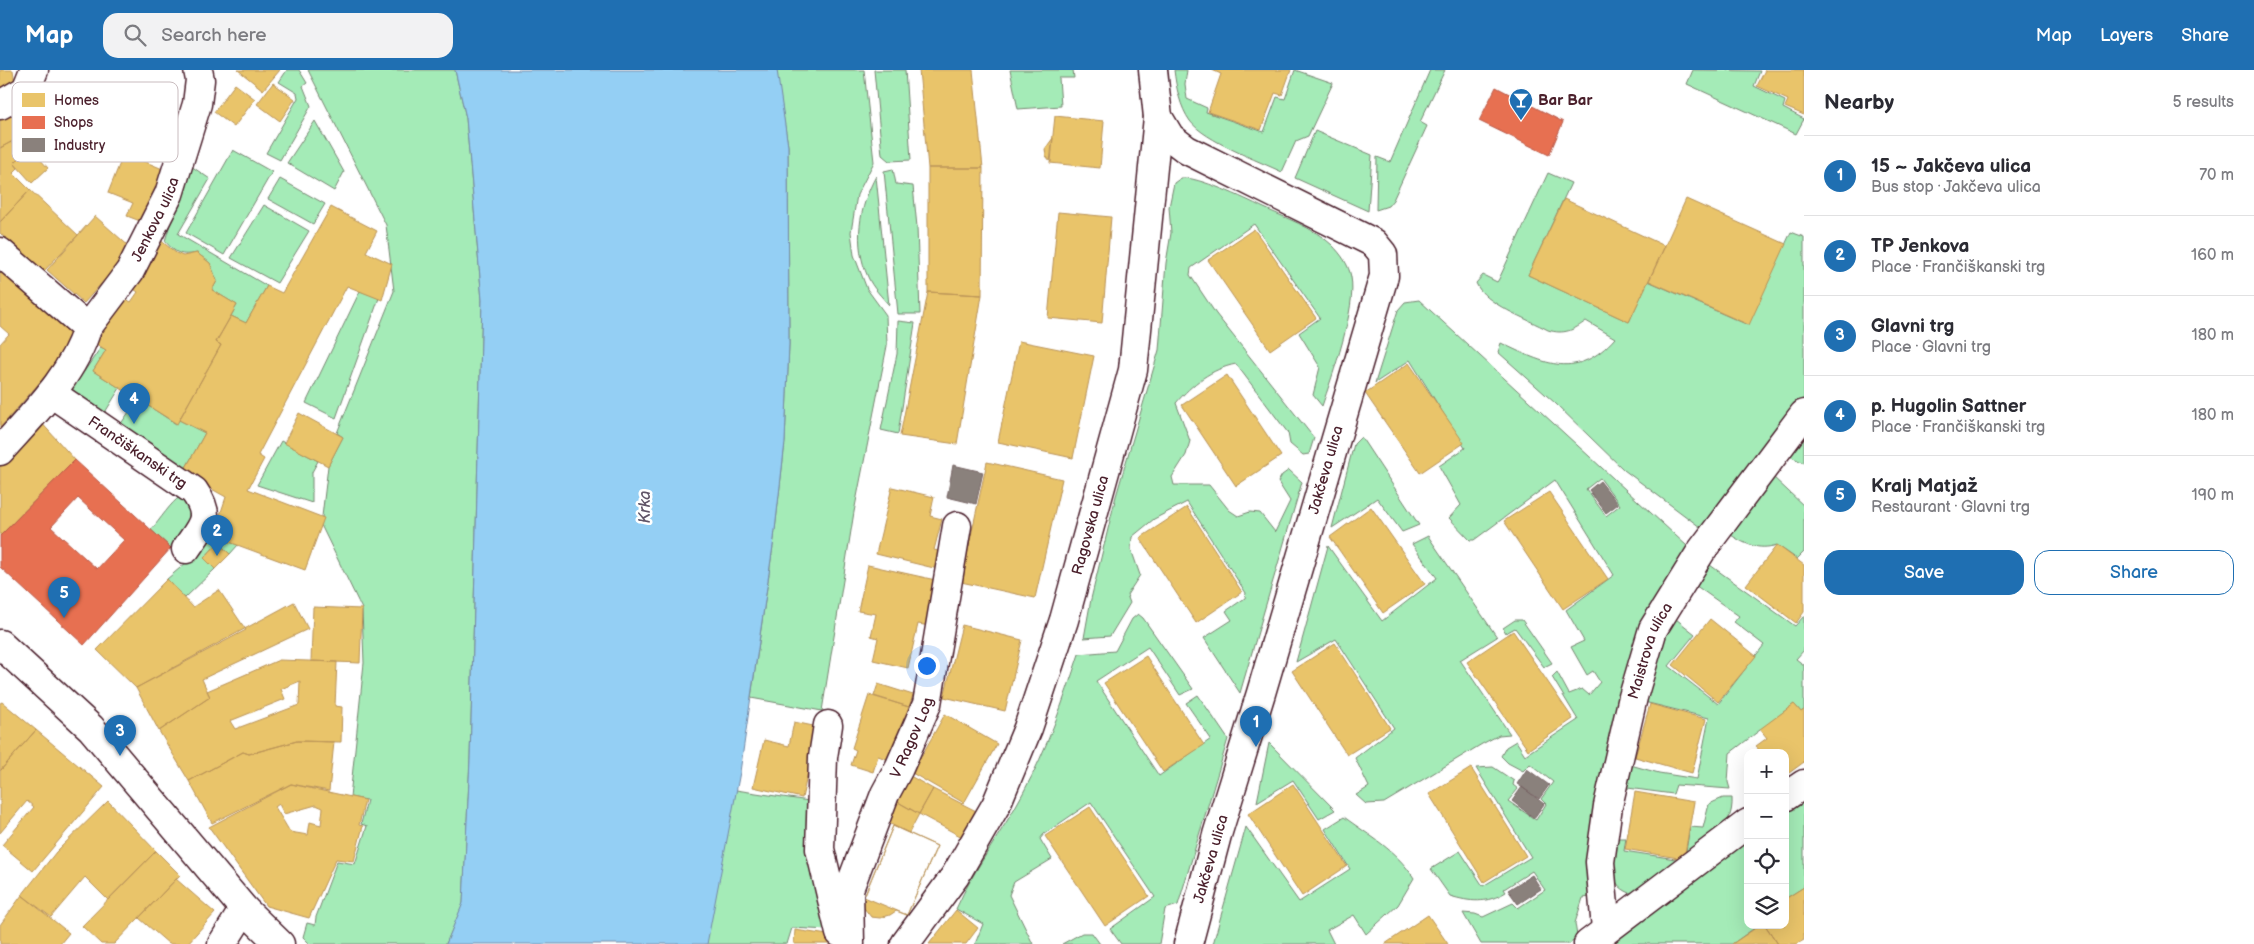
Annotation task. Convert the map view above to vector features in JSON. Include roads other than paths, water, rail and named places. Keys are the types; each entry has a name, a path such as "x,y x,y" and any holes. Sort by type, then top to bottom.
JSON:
{"street":[{"path":"29,82 34,70"},
{"name":"Jenkova ulica","path":"0,452 51,393 82,345 87,328 130,271 155,226 169,194 197,104 200,80 198,70"},
{"name":"Ragovska ulica","path":"905,944 955,876 996,804 1028,728 1064,620 1133,370 1158,117 1153,70"},
{"path":"0,105 12,98"},
{"name":"Jakčeva ulica","path":"1158,117 1170,137 1187,150 1374,244 1383,254 1384,268 1384,276 1261,693 1217,835 1188,944"},
{"path":"0,252 87,328"},
{"name":"Frančiškanski trg","path":"51,393 194,491 204,505 204,521 186,549"},
{"name":"Maistrova ulica","path":"1597,936 1600,862 1608,806 1633,696 1653,629 1693,563 1804,414"},
{"name":"V Ragov Log","path":"850,944 849,889 884,794 899,768 927,704 957,526"},
{"path":"0,644 91,728 270,941"},
{"path":"828,725 823,766 820,849 829,893 844,944"},
{"path":"1789,794 1804,784"},
{"name":"Maistrova ulica","path":"1597,936 1744,826"},
{"path":"222,944 244,909"}],"water":[{"name":"Krka","path":"455,70 777,70 788,146 789,344 785,442 774,539 740,772 707,944 446,944 463,903 470,759 482,300 466,118"}],"place":[{"name":"Bar Bar","path":"1521,121"},
{"name":"p. Hugolin Sattner","path":"134,424"},
{"name":"TP Jenkova","path":"217,556"},
{"name":"Kralj Matjaž","path":"64,618"},
{"name":"15 ~ Jakčeva ulica","path":"1256,747"},
{"name":"Glavni trg","path":"120,756"}]}
